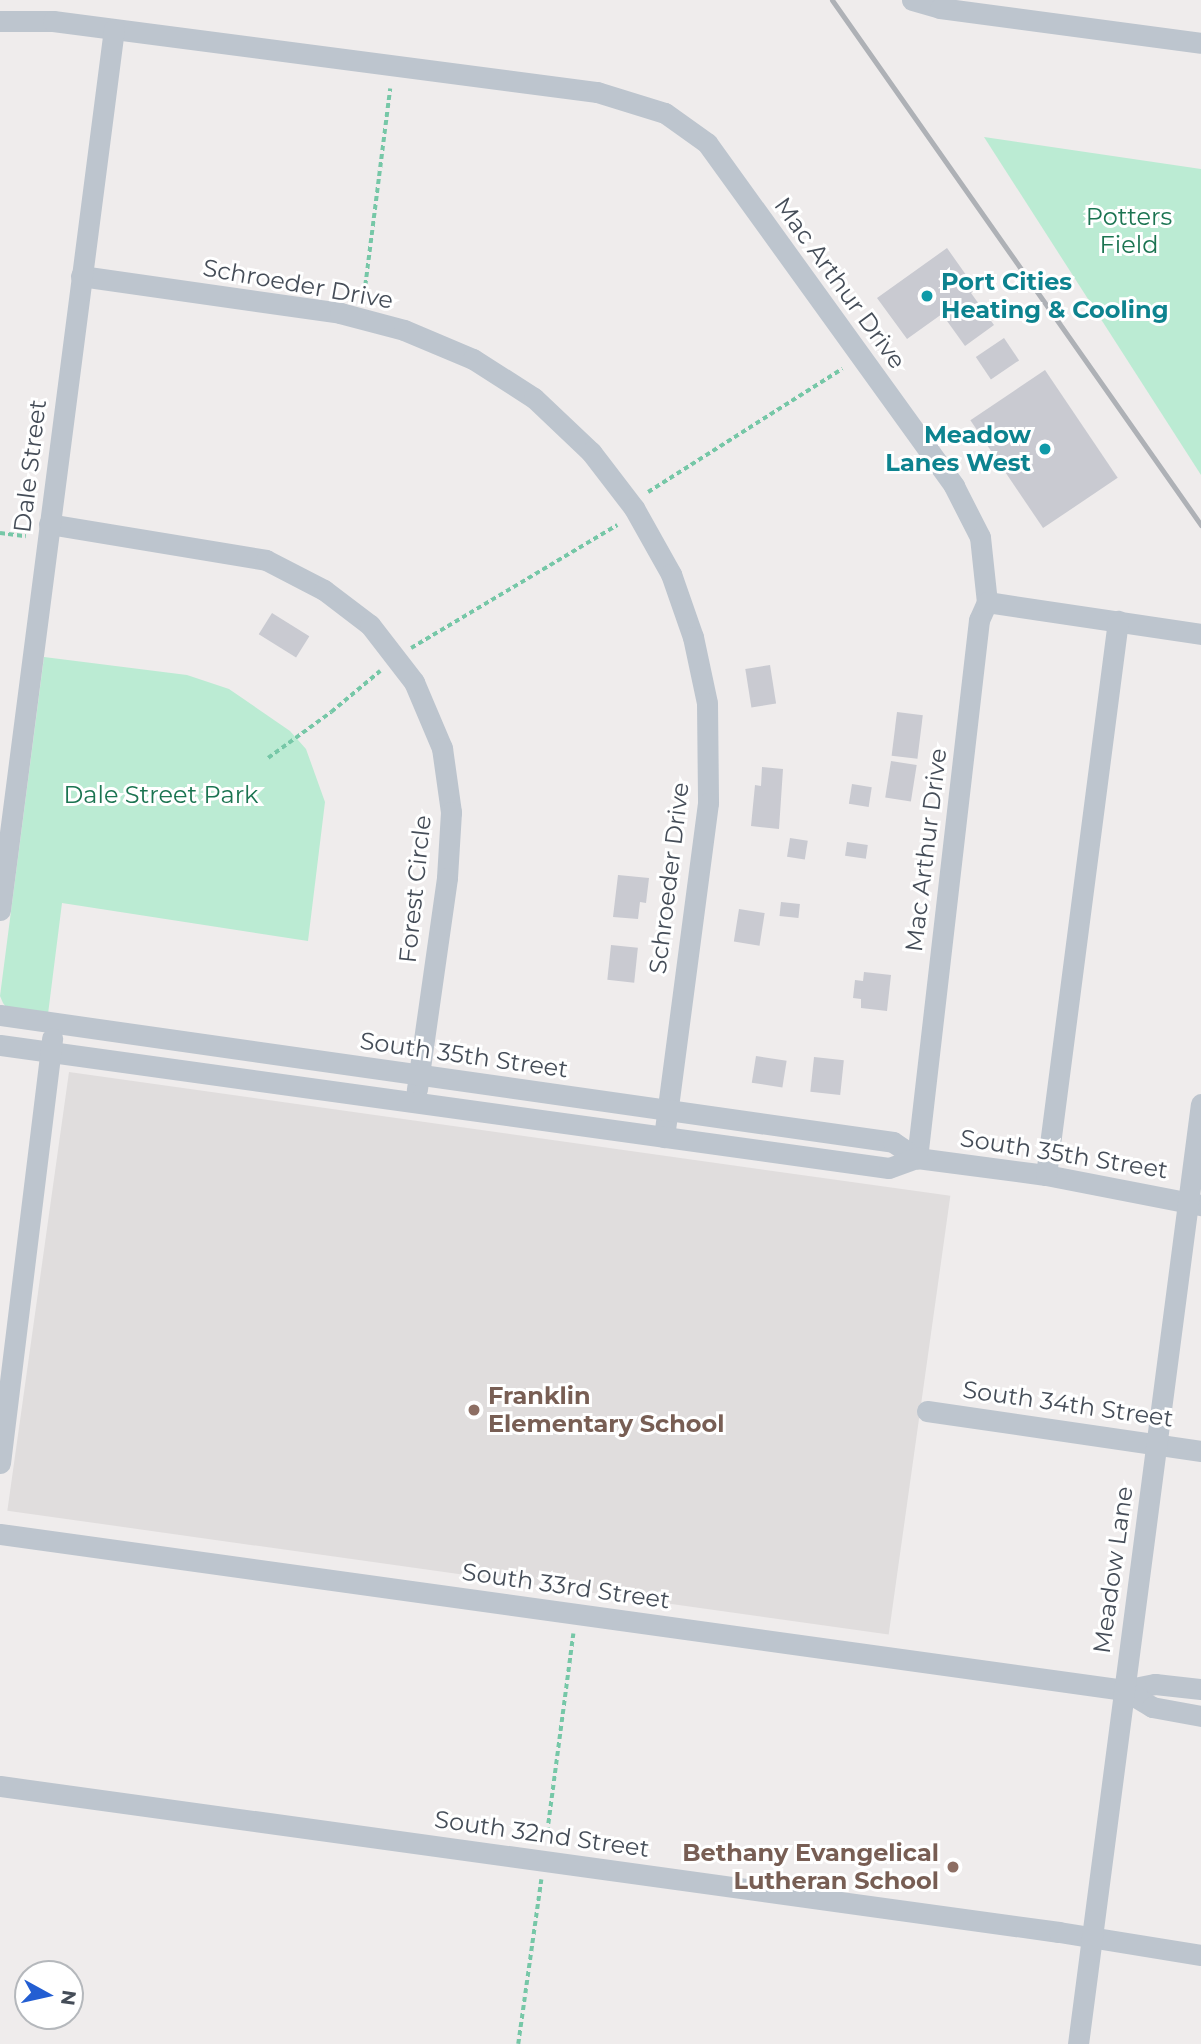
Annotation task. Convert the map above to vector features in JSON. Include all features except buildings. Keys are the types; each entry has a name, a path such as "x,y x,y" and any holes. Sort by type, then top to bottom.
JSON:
{"street":[{"path":"912,0 940,8 1201,43"},
{"name":"Mac Arthur Drive","path":"0,22 53,21 597,92 665,113 707,143 954,486 980,537 987,602 979,620 917,1158"},
{"name":"Dale Street","path":"0,910 114,29"},
{"name":"Schroeder Drive","path":"81,276 340,313 404,330 473,359 534,398 591,452 634,508 671,575 693,636 707,703 708,803 664,1136"},
{"name":"Forest Circle","path":"49,524 266,560 324,590 370,625 414,682 442,748 451,812 447,878 416,1102"},
{"path":"987,602 1201,634"},
{"path":"1046,1174 1118,621"},
{"name":"South 35th Street","path":"0,1015 892,1142 917,1158 1046,1174 1195,1203"},
{"path":"0,1463 10,1289 54,1023"},
{"name":"South 35th Street","path":"0,1045 889,1168 917,1158"},
{"name":"Meadow Lane","path":"1078,2044 1157,1444 1195,1203 1201,1104"},
{"name":"South 34th Street","path":"926,1411 1201,1451"},
{"name":"South 33rd Street","path":"0,1534 1124,1690"},
{"path":"1124,1690 1155,1684 1201,1689"},
{"path":"1124,1690 1152,1707 1201,1716"},
{"name":"South 32nd Street","path":"0,1786 1092,1937 1201,1955"}],"path":[{"path":"364,294 390,89"},
{"path":"648,492 842,369"},
{"path":"268,758 331,712 396,657 617,525"},
{"path":"0,533 26,536"},
{"path":"547,1832 573,1634"},
{"path":"518,2044 541,1878"}],"shaded area":[{"name":"Franklin Elementary School","path":"69,1072 950,1196 889,1635 7,1511"}],"green space":[{"name":"Potters Field","path":"984,137 1201,169 1201,475"},
{"name":"Dale Street Park","path":"44,657 187,675 229,689 290,731 306,749 325,802 308,941 62,903 48,1014 6,1007 0,996"}],"railway":[{"path":"832,0 1201,525"}],"place":[{"name":"Port Cities Heating & Cooling","path":"927,296"},
{"name":"Meadow Lanes West","path":"1045,449"},
{"name":"Franklin Elementary School","path":"474,1410"},
{"name":"Bethany Evangelical Lutheran School","path":"953,1867"}]}
